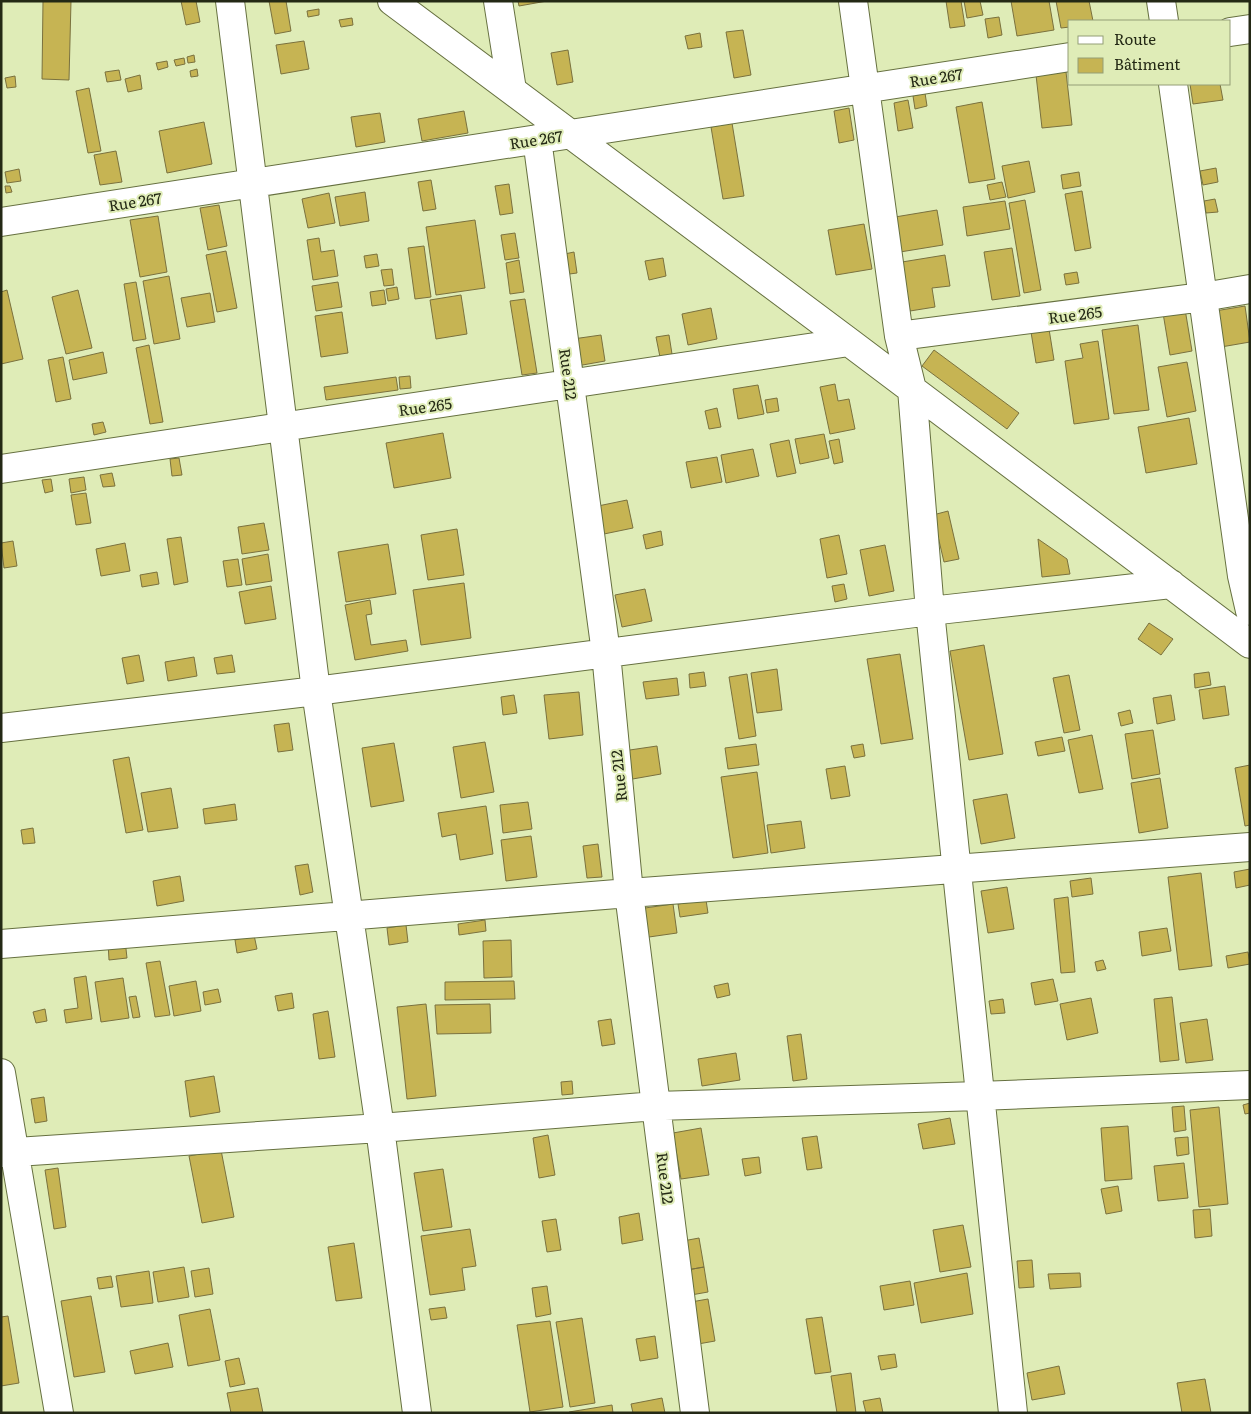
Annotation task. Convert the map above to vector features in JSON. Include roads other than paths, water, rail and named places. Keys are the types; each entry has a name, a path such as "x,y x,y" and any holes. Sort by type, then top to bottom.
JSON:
{"street":[{"path":"230,1 316,692 380,1128 417,1413"},
{"path":"392,1 1250,644"},
{"path":"498,1 512,90"},
{"path":"853,1 899,336 912,389 930,611 1013,1413"},
{"path":"1161,1 1164,20"},
{"path":"1231,32 1250,29"},
{"name":"Rue 267","path":"1,222 1068,56"},
{"path":"1172,85 1250,612"},
{"name":"Rue 212","path":"537,139 606,653 629,893 695,1413"},
{"name":"Rue 265","path":"899,336 1203,297 1250,289"},
{"name":"Rue 265","path":"1,469 849,342"},
{"path":"1,728 316,692 930,611 1171,584"},
{"path":"1,944 629,893 1250,847"},
{"path":"1,1073 8,1153 59,1413"},
{"path":"8,1153 380,1128 656,1106 979,1096 1250,1084"}]}
